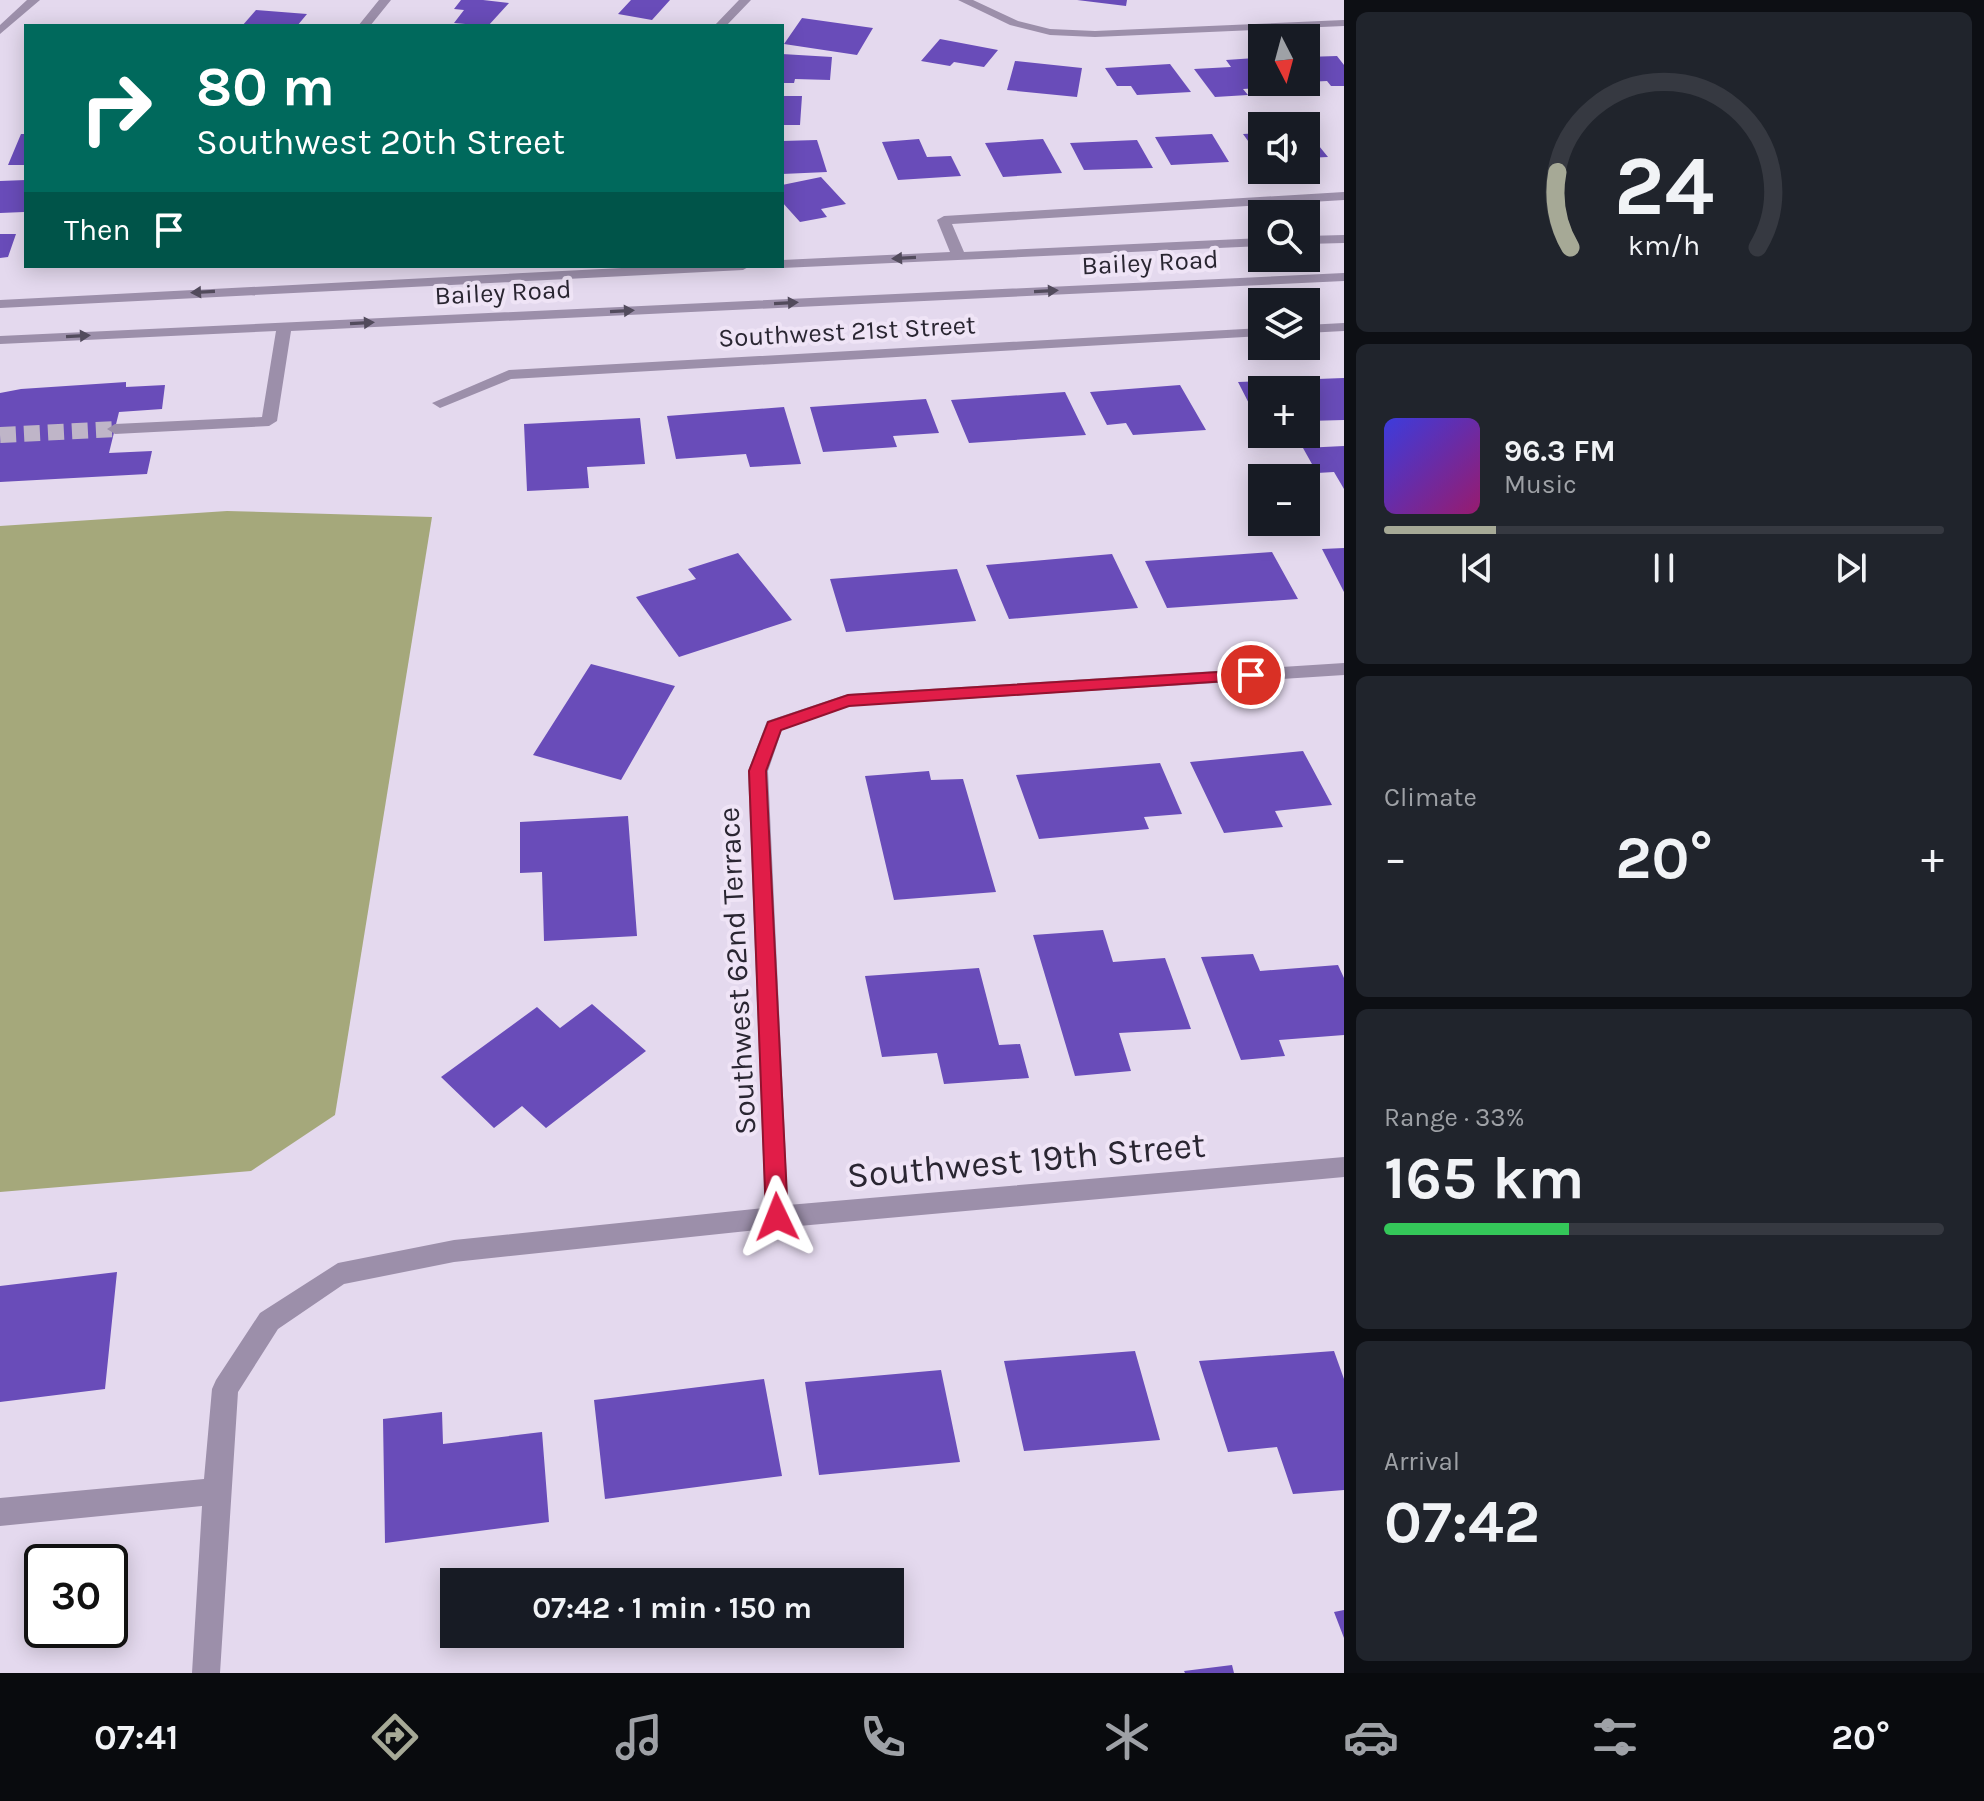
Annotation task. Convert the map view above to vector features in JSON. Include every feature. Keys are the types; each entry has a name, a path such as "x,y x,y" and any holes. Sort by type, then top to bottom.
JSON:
{"street":[{"path":"0,31 34,0"},
{"path":"366,24 385,0"},
{"path":"722,24 745,0"},
{"path":"964,0 1014,23 1050,32 1095,34 1344,23"},
{"path":"959,256 944,220 1344,196"},
{"path":"1320,240 1344,239"},
{"name":"Bailey Road","path":"784,264 1248,243"},
{"name":"Bailey Road","path":"0,340 284,326 704,283 738,268"},
{"name":"Bailey Road","path":"0,304 282,283 1344,277"},
{"path":"115,429 269,421 284,326"},
{"path":"1320,328 1344,327"},
{"name":"Southwest 21st Street","path":"440,403 509,375 1248,333"},
{"name":"Southwest 62nd Terrace","path":"777,1217 758,771 774,726 848,700 1344,669"},
{"name":"Southwest 19th Street","path":"206,1673 225,1389 269,1321 338,1274 454,1251 777,1217 1344,1167"},
{"path":"0,1512 216,1491"}],"shaded area":[{"path":"227,511 432,517 335,1115 251,1171 0,1192 0,526"}],"building":[{"path":"461,0 509,3 490,24 454,23 464,10 454,9"},
{"path":"631,0 670,0 652,20 618,14"},
{"path":"1077,0 1127,0 1126,6"},
{"path":"256,10 307,14 299,24 244,24"},
{"path":"802,18 873,28 857,55 784,44"},
{"path":"940,39 998,50 984,67 921,61"},
{"path":"784,54 832,57 830,80 795,79 794,83 784,83"},
{"path":"1337,56 1344,65 1344,86 1331,86 1327,81 1320,81 1320,57"},
{"path":"1248,58 1248,89 1243,89 1248,95 1215,97 1194,69 1231,67 1226,60"},
{"path":"1015,61 1082,68 1077,97 1007,90"},
{"path":"1170,64 1191,92 1137,95 1131,86 1117,86 1105,68"},
{"path":"784,96 802,96 800,125 784,125"},
{"path":"21,134 24,134 24,165 8,165"},
{"path":"1212,134 1229,162 1171,165 1155,137"},
{"path":"919,139 927,157 951,156 961,176 898,180 882,142"},
{"path":"1043,139 1062,173 1003,177 985,143"},
{"path":"817,140 827,172 784,174 784,141"},
{"path":"1137,140 1153,168 1084,170 1070,143"},
{"path":"1320,147 1328,157 1320,157"},
{"path":"821,177 846,204 821,209 827,217 800,222 784,204 784,185"},
{"path":"24,180 24,212 0,213 0,181"},
{"path":"0,234 16,234 8,257 0,258"},
{"path":"1344,378 1344,420 1320,421 1320,379"},
{"path":"126,382 126,387 165,385 162,409 119,412 109,453 152,451 147,474 0,482 0,393"},
{"path":"1238,382 1248,382 1248,402"},
{"path":"1180,385 1206,430 1133,435 1126,423 1107,425 1090,392"},
{"path":"1065,392 1086,435 969,443 951,400"},
{"path":"926,399 939,433 893,436 897,447 823,452 810,407"},
{"path":"784,407 801,464 750,467 746,454 676,459 667,416"},
{"path":"640,418 645,464 587,467 589,488 527,491 524,424"},
{"path":"1344,446 1344,489 1334,472 1320,473 1320,464 1312,464 1303,448"},
{"path":"1344,548 1344,592 1322,549"},
{"path":"1272,552 1298,599 1167,608 1145,561"},
{"path":"738,553 792,620 679,657 636,597 696,579 688,569"},
{"path":"1112,554 1138,608 1009,619 986,565"},
{"path":"957,569 976,621 846,632 830,579"},
{"path":"591,664 675,686 621,780 533,755"},
{"path":"1303,751 1332,805 1275,811 1283,827 1224,833 1190,762"},
{"path":"1160,763 1182,814 1144,817 1149,829 1039,839 1016,775"},
{"path":"929,771 931,780 963,779 996,892 894,900 865,776"},
{"path":"628,816 637,936 544,941 542,872 520,873 520,822"},
{"path":"1103,930 1113,962 1165,958 1191,1029 1119,1033 1131,1071 1075,1076 1033,935"},
{"path":"1253,954 1260,971 1338,965 1344,978 1344,1035 1279,1040 1285,1056 1241,1060 1201,957"},
{"path":"979,968 999,1045 1020,1044 1029,1078 944,1084 937,1053 882,1057 865,976"},
{"path":"592,1004 646,1051 546,1128 522,1106 494,1128 441,1077 537,1007 560,1028"},
{"path":"117,1272 105,1389 0,1402 0,1286"},
{"path":"1135,1351 1160,1440 1024,1451 1004,1361"},
{"path":"1334,1351 1344,1379 1344,1490 1293,1494 1277,1447 1228,1452 1199,1361"},
{"path":"941,1370 960,1462 819,1475 805,1382"},
{"path":"764,1379 782,1476 605,1499 594,1400"},
{"path":"442,1412 443,1444 542,1432 549,1522 385,1543 383,1419"},
{"path":"1344,1610 1344,1638 1334,1612"},
{"path":"1232,1665 1234,1673 1184,1671"}],"tunnel":[{"path":"0,435 115,429"}],"route":[{"path":"777,1217 758,771 774,726 848,700 1251,675"}]}
